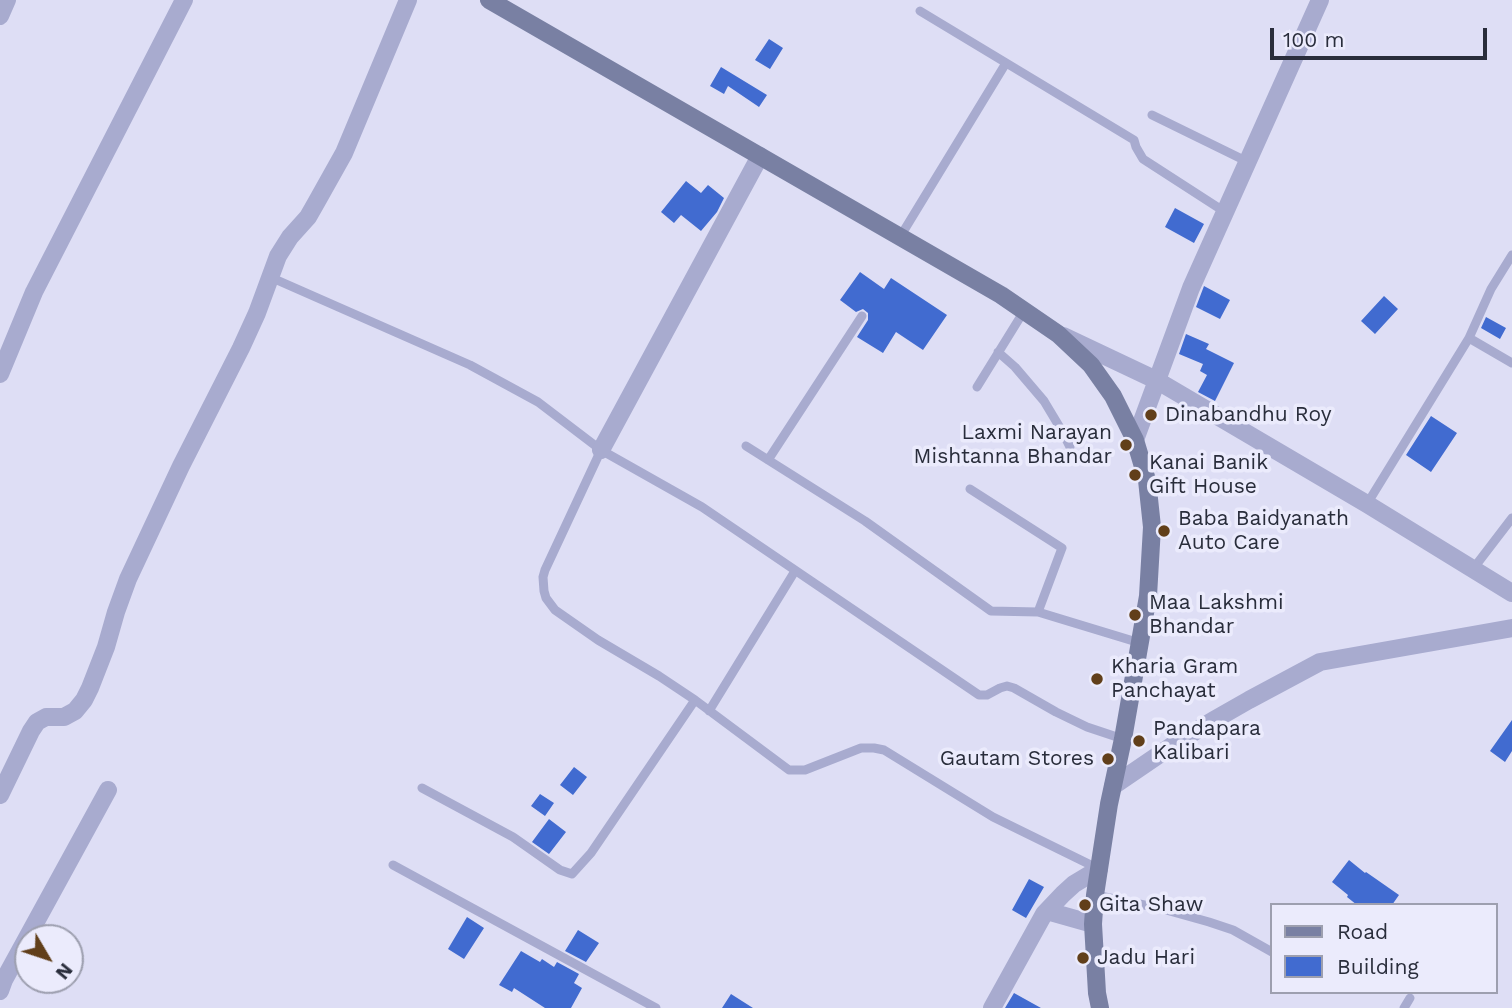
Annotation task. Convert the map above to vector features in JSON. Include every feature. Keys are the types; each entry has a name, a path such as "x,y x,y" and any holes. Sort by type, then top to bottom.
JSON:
{"main road":[{"path":"489,0 1001,295 1058,334 1091,365 1114,396 1135,440 1147,480 1152,527 1148,596 1095,895 1093,924 1100,1008"}],"street":[{"path":"0,16 7,0"},
{"path":"0,374 34,292 184,0"},
{"path":"0,795 37,722 46,717 64,717 75,711 84,700 106,647 128,579 181,466 242,348 278,256 307,217 344,153 408,0"},
{"path":"1135,440 1191,288 1320,0"},
{"path":"601,450 760,156"},
{"path":"1058,334 1156,380 1512,593"},
{"path":"1113,786 1214,720 1320,663 1512,628"},
{"path":"0,991 108,790"},
{"path":"992,1008 1047,911 1074,884 1099,869"},
{"path":"1047,911 1093,924"}],"lane":[{"path":"920,11 1134,140 1143,159 1225,212"},
{"path":"900,237 1006,63"},
{"path":"1152,115 1248,162"},
{"path":"1367,504 1469,338 1491,289 1512,255"},
{"path":"270,277 470,365 538,402 601,450 702,507 979,695 987,695 1007,686 1014,688 1087,727 1123,739"},
{"path":"977,387 1024,311"},
{"path":"768,460 862,316"},
{"path":"1469,338 1512,363"},
{"path":"999,352 1044,401 1070,447"},
{"path":"746,446 865,522 991,611 1038,612 1140,643"},
{"path":"601,450 545,570 543,584 546,598 555,610 695,700 789,771 805,770 861,748 884,750 993,817 1099,869"},
{"path":"970,489 1062,548 1038,612"},
{"path":"1473,569 1512,517"},
{"path":"709,711 795,571"},
{"path":"422,788 513,837 560,870 572,874 591,853 695,700"},
{"path":"393,865 656,1008"},
{"path":"1095,895 1209,922 1233,930 1270,951"},
{"path":"1404,1008 1410,998"}],"building":[{"path":"769,39 783,48 770,69 755,60"},
{"path":"721,67 767,95 759,107 728,86 724,94 710,86"},
{"path":"686,181 701,193 708,185 724,198 717,212 701,231 681,215 674,223 661,212"},
{"path":"1175,208 1204,224 1194,243 1165,227"},
{"path":"860,272 884,289 891,278 947,315 923,350 896,332 883,353 857,337 868,320 868,313 863,309 856,312 840,300"},
{"path":"1204,286 1230,300 1220,319 1196,307"},
{"path":"1384,296 1398,309 1375,334 1361,321"},
{"path":"1486,317 1506,328 1500,339 1481,328"},
{"path":"1186,334 1209,344 1206,349 1234,363 1215,401 1198,392 1207,375 1200,371 1203,364 1179,354"},
{"path":"1431,416 1457,433 1431,472 1406,455"},
{"path":"1512,720 1512,751 1505,762 1490,751"},
{"path":"574,767 587,777 573,795 560,785"},
{"path":"540,794 554,803 545,816 531,806"},
{"path":"549,819 566,832 549,854 532,842"},
{"path":"1349,860 1399,895 1393,903 1354,903 1332,882"},
{"path":"1029,879 1044,887 1026,918 1012,910"},
{"path":"467,917 484,928 464,959 448,949"},
{"path":"578,930 599,943 586,962 565,951"},
{"path":"521,951 540,962 542,959 554,967 557,962 579,974 574,983 582,988 571,1008 545,1008 514,988 512,992 499,985"},
{"path":"1014,993 1041,1008 1005,1008"},
{"path":"731,994 753,1008 722,1008"}],"place":[{"name":"Dinabandhu Roy","path":"1151,415"},
{"name":"Laxmi Narayan Mishtanna Bhandar","path":"1126,445"},
{"name":"Kanai Banik Gift House","path":"1135,475"},
{"name":"Baba Baidyanath Auto Care","path":"1164,531"},
{"name":"Maa Lakshmi Bhandar","path":"1135,615"},
{"name":"Kharia Gram Panchayat","path":"1097,679"},
{"name":"Pandapara Kalibari","path":"1139,741"},
{"name":"Gautam Stores","path":"1108,759"},
{"name":"Gita Shaw","path":"1085,905"},
{"name":"Jadu Hari","path":"1083,958"}]}
